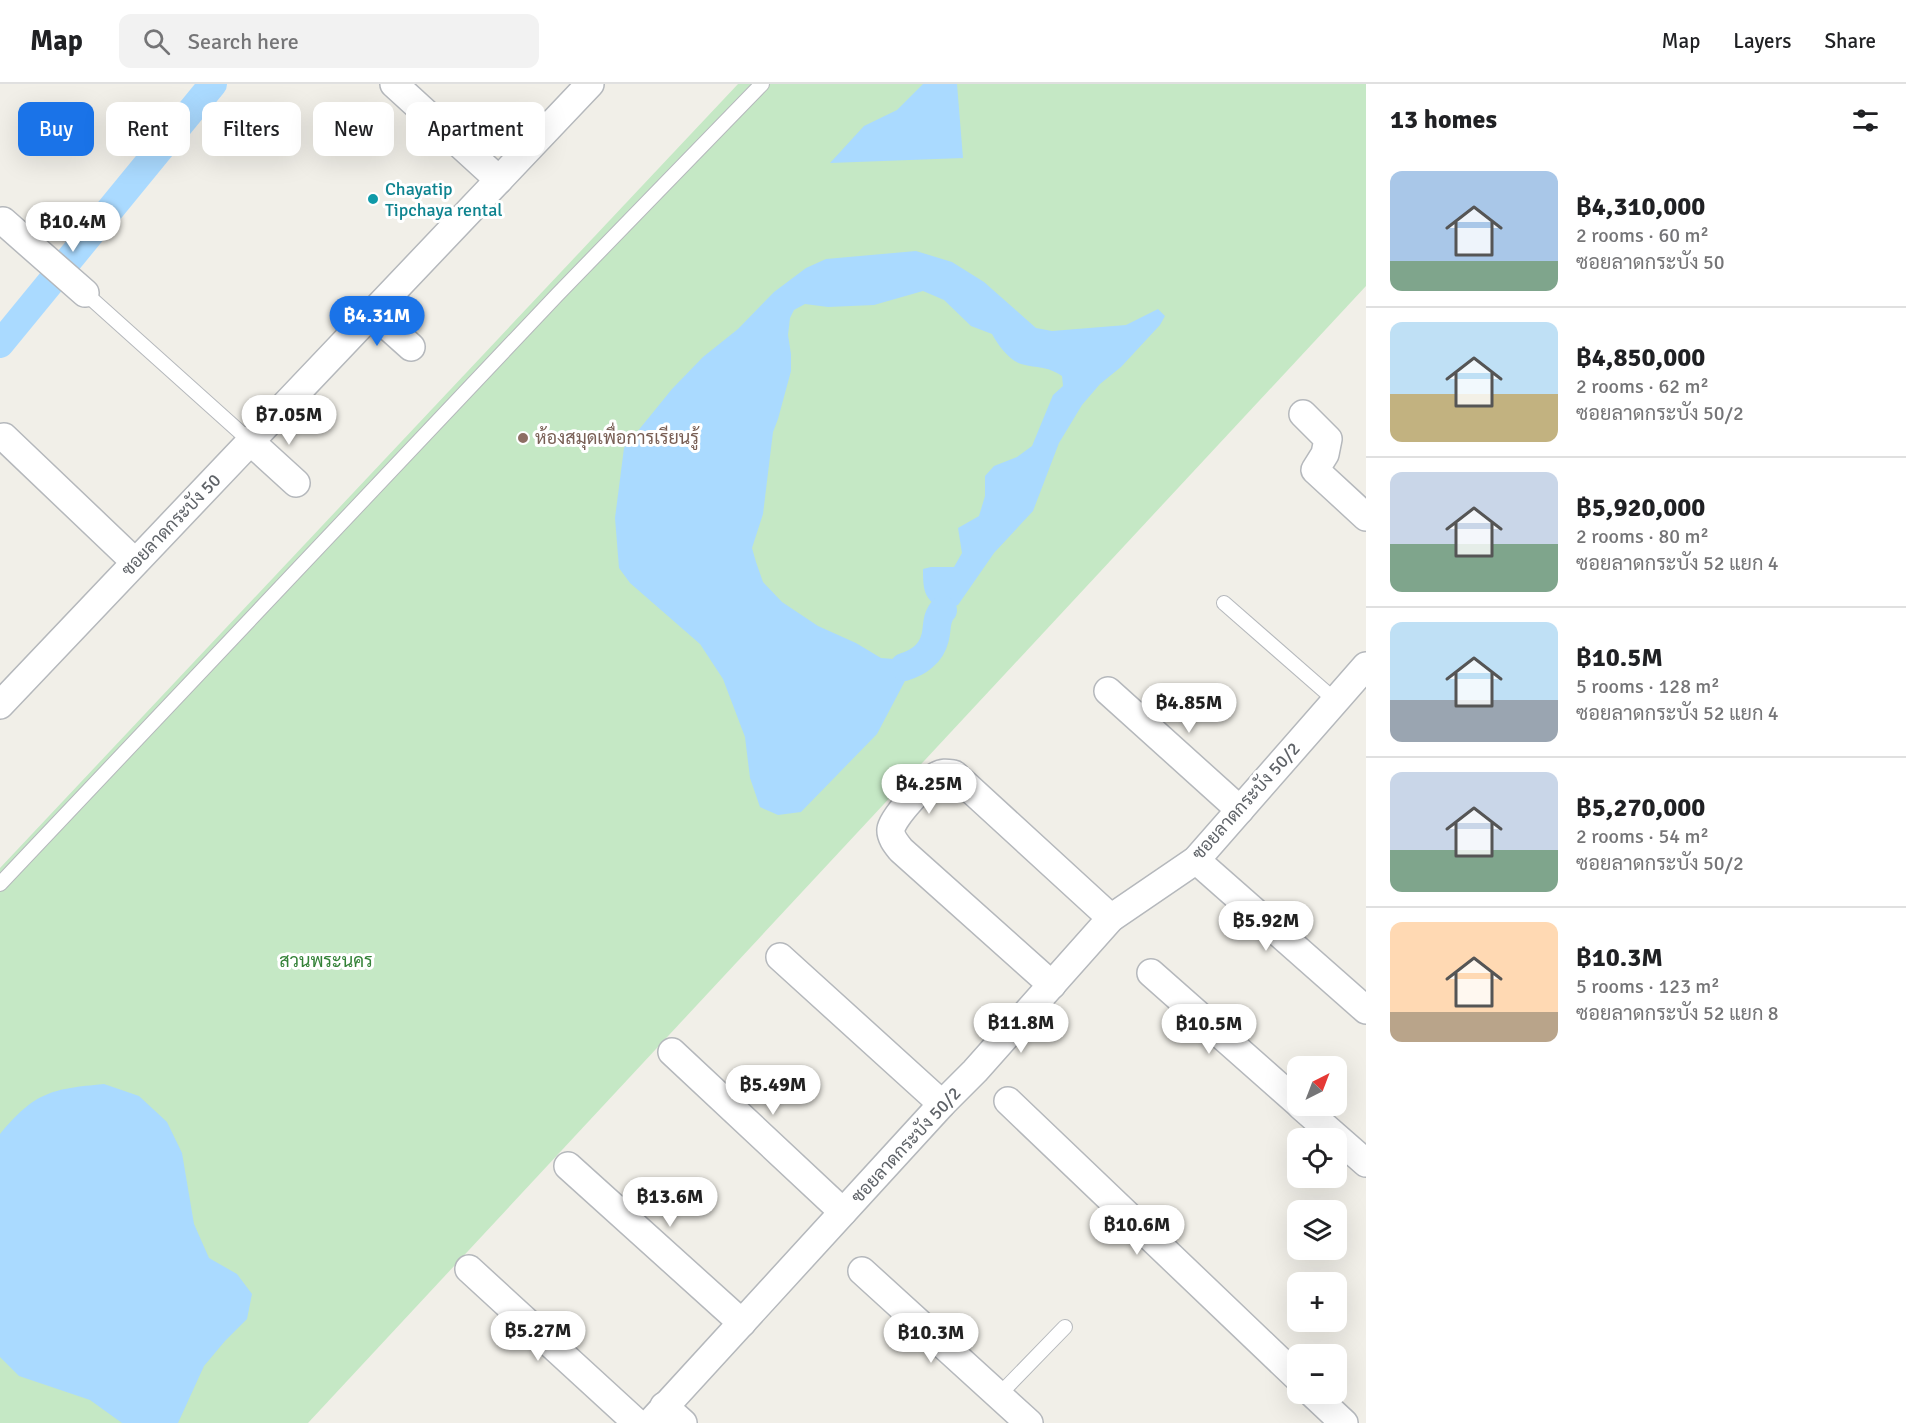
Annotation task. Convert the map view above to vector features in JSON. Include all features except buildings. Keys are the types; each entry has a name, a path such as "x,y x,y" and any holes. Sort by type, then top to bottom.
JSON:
{"street":[{"path":"394,84 499,180"},
{"name":"ซอยลาดกระบัง 50","path":"5,689 135,562 590,84"},
{"path":"3,221 85,293"},
{"path":"373,313 411,347"},
{"path":"1303,414 1328,440 1325,454 1316,470 1366,518"},
{"path":"4,437 135,562"},
{"path":"251,442 296,483"},
{"name":"ซอยลาดกระบัง 50/2","path":"666,1417 742,1323 942,1104 975,1071 1111,918 1196,860 1366,666"},
{"path":"1108,691 1240,810"},
{"path":"1052,985 901,850 891,829 896,816 935,777 944,772 954,774 1111,918"},
{"path":"1196,860 1366,1010"},
{"path":"780,957 942,1104"},
{"path":"1151,974 1287,1093"},
{"path":"672,1052 843,1212"},
{"path":"1008,1101 1287,1367"},
{"path":"1313,1116 1366,1163"},
{"path":"568,1166 742,1323"},
{"path":"469,1269 637,1423"},
{"path":"862,1271 1029,1423"},
{"path":"1324,1404 1344,1423"}],"lane":[{"path":"0,884 558,294 762,84"},
{"path":"85,293 251,442"},
{"path":"1224,603 1336,701"},
{"path":"999,1395 1065,1327"}],"green space":[{"name":"สวนพระนคร","path":"738,84 1366,84 1366,286 308,1423 0,1423 0,868"}],"water":[{"path":"923,84 957,84 963,158 830,163 864,126 897,110"},
{"path":"916,251 952,262 984,282 1036,328 1052,331 1126,325 1158,309 1165,316 1160,325 1121,367 1100,384 1082,405 1059,443 1033,511 994,553 958,605 943,610 926,594 923,569 954,567 962,553 958,528 979,516 985,496 985,476 994,466 1017,457 1032,446 1053,395 1063,386 1062,376 1046,369 1021,364 1012,359 1004,352 992,334 971,326 944,300 923,291 874,305 828,307 805,304 794,310 790,318 788,335 791,371 773,432 763,514 752,548 756,562 763,582 782,602 818,626 856,643 881,658 894,659 904,667 906,679 877,734 801,812 778,815 760,807 750,778 745,737 723,679 700,644 630,583 619,568 615,518 624,448 672,389 703,357 738,329 774,292 806,268 826,259"},
{"path":"104,1084 139,1096 167,1122 182,1153 194,1224 209,1258 237,1274 252,1294 247,1319 204,1366 178,1423 122,1423 90,1400 19,1376 0,1357 0,1134 24,1109 45,1095 70,1088"}],"waterway":[{"path":"0,344 213,84"},
{"path":"904,667 919,660 930,649 943,610"}],"place":[{"name":"Chayatip Tipchaya rental","path":"373,199"},
{"name":"ห้องสมุดเพื่อการเรียนรู้","path":"523,438"}]}
